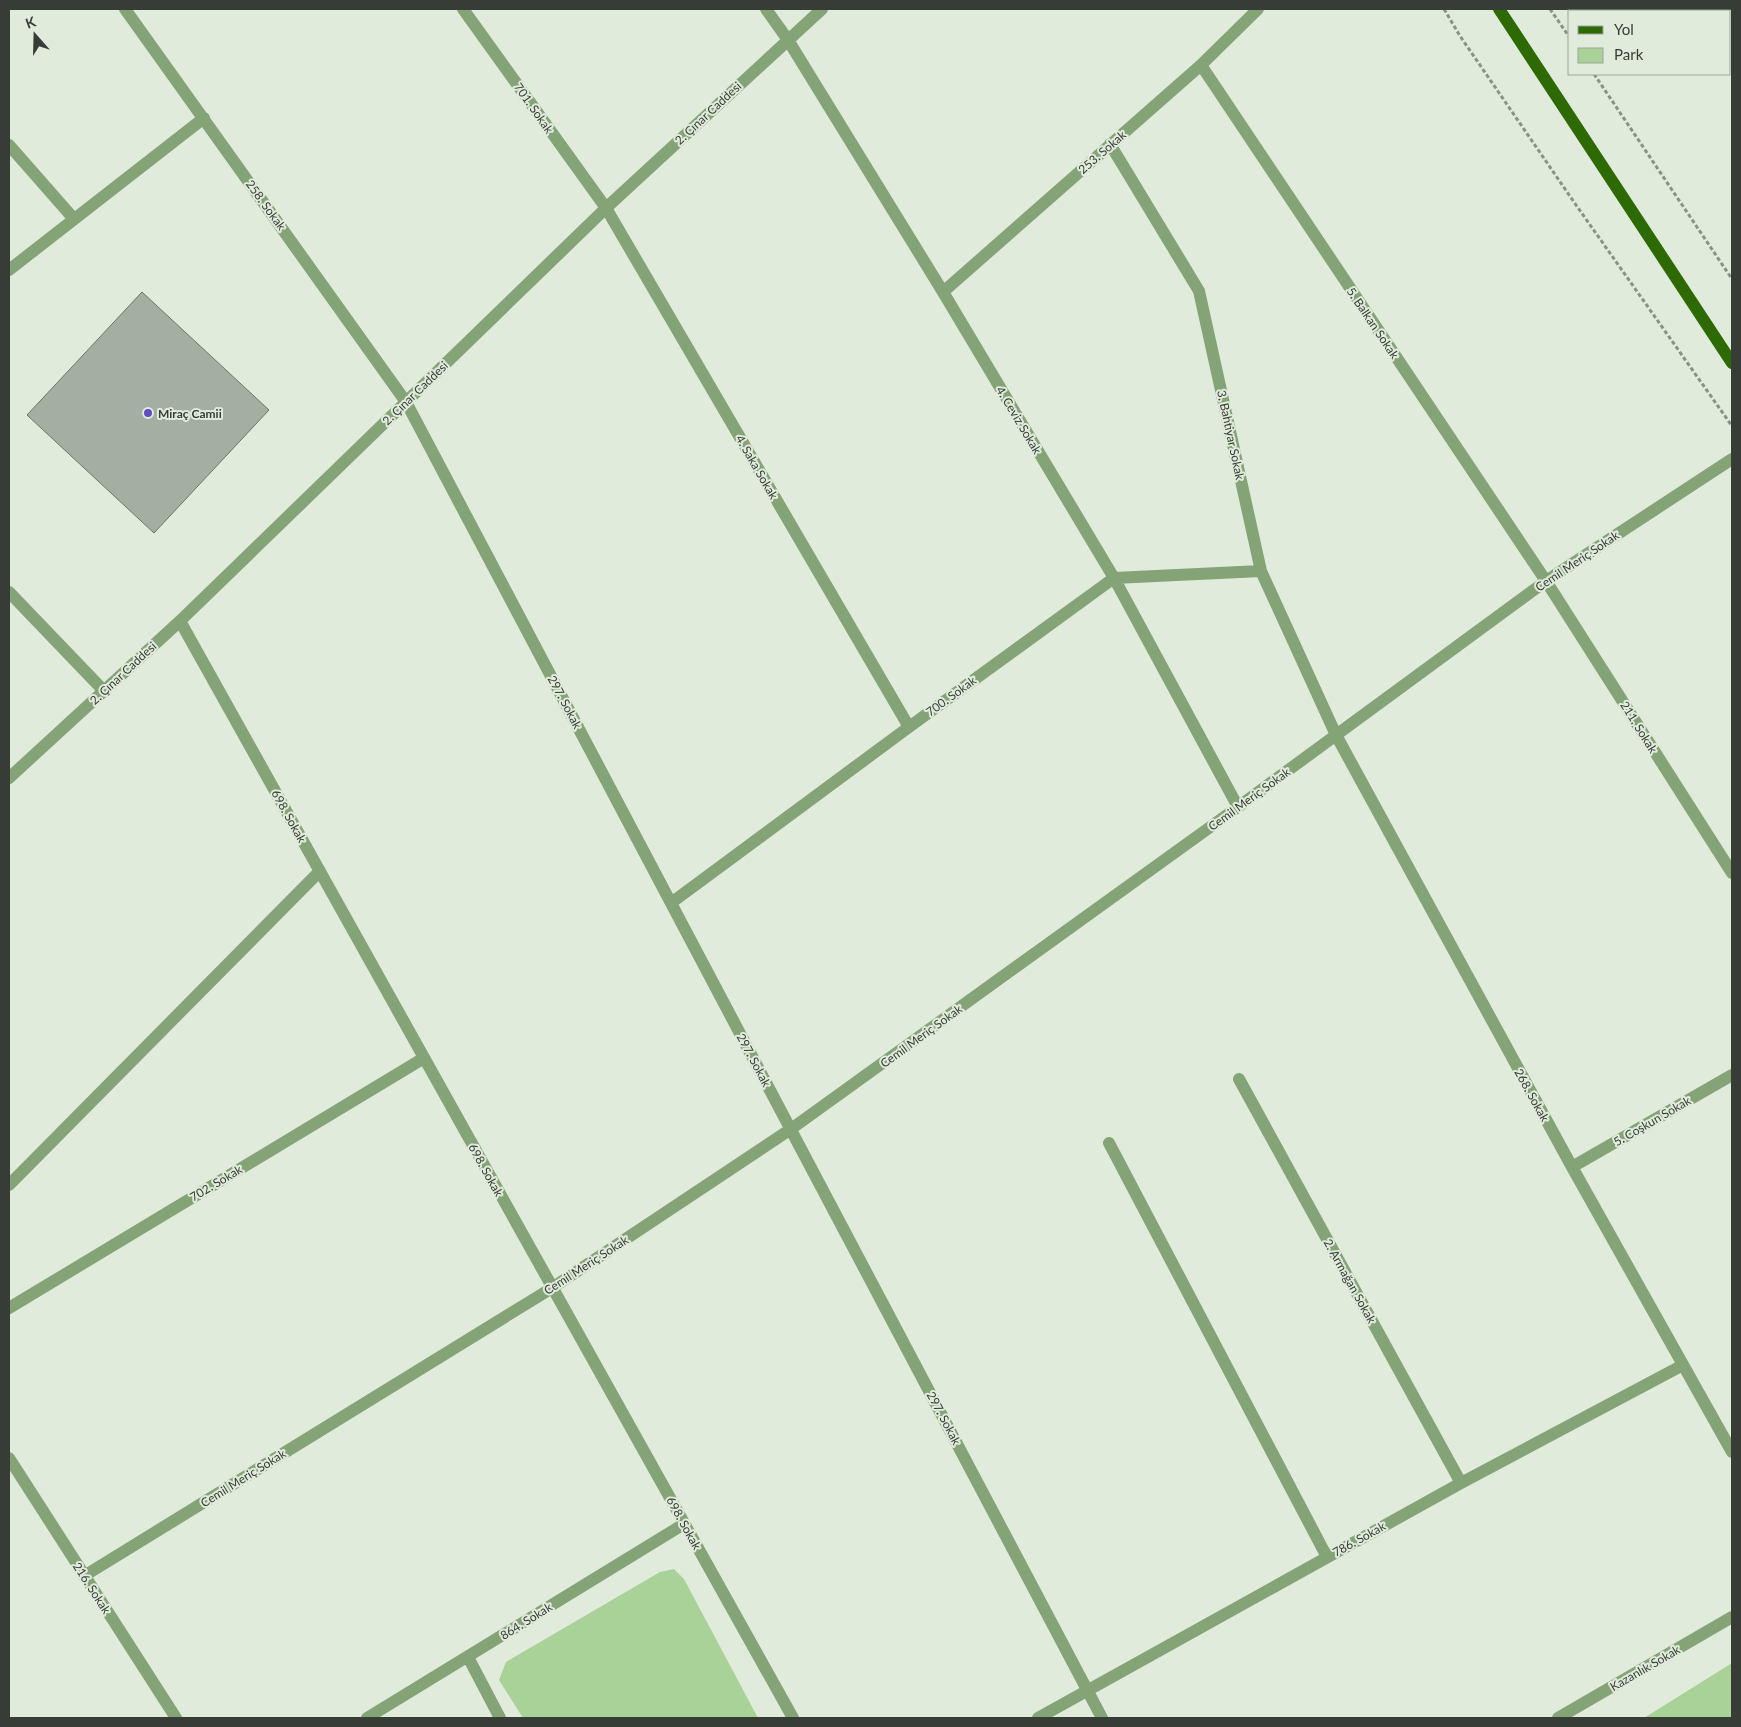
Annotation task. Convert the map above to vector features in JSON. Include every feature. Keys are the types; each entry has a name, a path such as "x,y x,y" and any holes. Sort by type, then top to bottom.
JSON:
{"main road":[{"path":"1499,9 1732,363"}],"street":[{"name":"258. Sokak","path":"125,9 406,402"},
{"name":"701. Sokak","path":"464,9 606,208"},
{"name":"4. Ceviz Sokak","path":"766,9 788,40 943,292 1114,578 1238,807"},
{"name":"2. Çınar Caddesi","path":"9,778 180,621 606,208 822,9"},
{"name":"253. Sokak","path":"943,292 1201,64 1258,9"},
{"name":"5. Balkan Sokak","path":"1201,64 1546,581"},
{"path":"9,270 204,118"},
{"name":"3. Bahtiyar Sokak","path":"1110,144 1199,291 1261,571 1336,735"},
{"path":"9,145 74,219"},
{"name":"4. Saka Sokak","path":"606,208 909,727"},
{"name":"297. Sokak","path":"406,402 1102,1718"},
{"name":"Cemil Meriç Sokak","path":"84,1576 552,1288 791,1130 1238,807 1546,581 1732,459"},
{"path":"1114,578 1261,571"},
{"name":"700. Sokak","path":"671,903 1114,578"},
{"name":"211. Sokak","path":"1546,581 1732,873"},
{"path":"9,592 104,691"},
{"name":"698. Sokak","path":"180,621 793,1718"},
{"name":"268. Sokak","path":"1336,735 1572,1167 1732,1452"},
{"path":"9,1185 320,871"},
{"name":"702. Sokak","path":"9,1308 424,1058"},
{"name":"5. Coşkun Sokak","path":"1572,1167 1732,1075"},
{"name":"2. Armağan Sokak","path":"1239,1079 1461,1483"},
{"path":"1109,1144 1327,1557"},
{"name":"786. Sokak","path":"1038,1718 1461,1483 1683,1365"},
{"name":"216. Sokak","path":"9,1458 176,1718"},
{"name":"864. Sokak","path":"367,1718 468,1658 684,1524"},
{"name":"Kazanlık Sokak","path":"1558,1718 1732,1617"},
{"path":"468,1658 500,1718"}],"path":[{"path":"1444,9 1460,36 1576,205 1732,426"},
{"path":"1550,9 1568,35"},
{"path":"1595,75 1732,278"}],"green space":[{"path":"674,1569 684,1579 758,1718 523,1718 499,1680 506,1662 660,1572"},
{"path":"1732,1663 1732,1718 1644,1718"}],"building":[{"name":"Miraç Camii","path":"142,292 269,410 154,533 27,415"}],"place":[{"name":"Miraç Camii","path":"148,413"}]}
